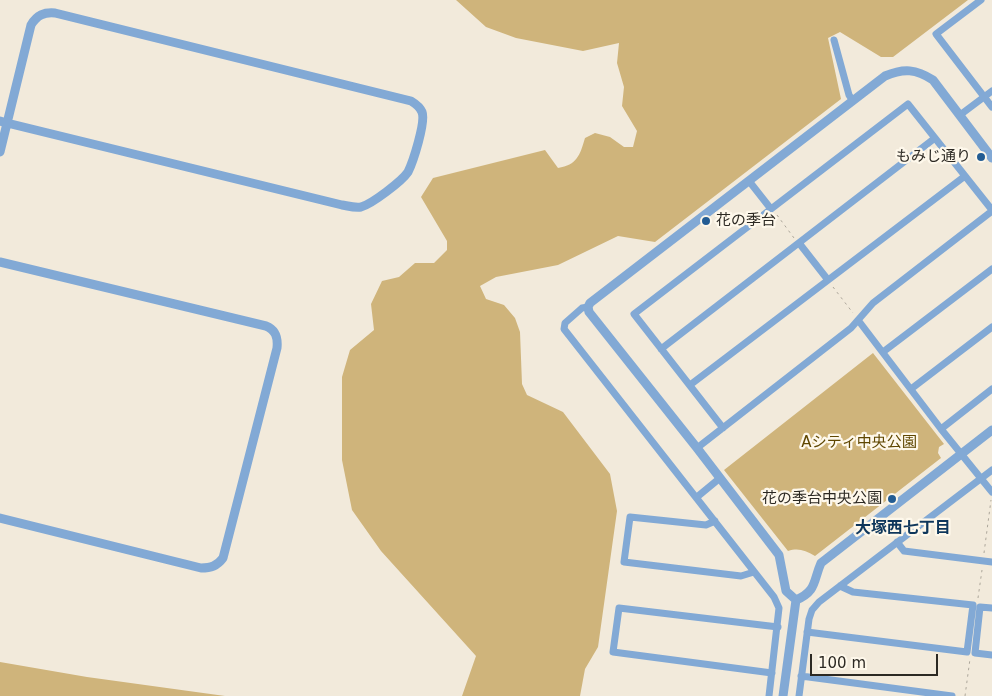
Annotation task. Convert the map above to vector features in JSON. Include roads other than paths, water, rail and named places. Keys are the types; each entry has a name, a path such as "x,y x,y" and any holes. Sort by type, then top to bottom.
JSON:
{"street":[{"path":"981,0 936,34 992,107"},
{"path":"0,152 4,122 31,25 36,18 48,12 412,101 420,108 423,119 407,173 401,180 373,200 363,206 353,207 4,122"},
{"path":"834,40 852,100"},
{"path":"769,696 779,608 774,597 564,329 564,324 582,308 588,307 590,303 852,100 885,76 897,71 922,73 933,80 992,158"},
{"path":"960,115 992,91"},
{"path":"697,448 723,428 851,328 873,303 992,210 908,104 634,314 723,428"},
{"path":"661,349 935,138"},
{"path":"690,385 965,176"},
{"path":"749,181 772,209"},
{"path":"799,243 828,280"},
{"path":"0,262 266,326 272,329 278,340 223,558 217,565 201,568 0,518"},
{"path":"883,352 992,269"},
{"path":"588,307 589,312 779,555 786,591 796,600"},
{"path":"858,320 981,478 992,496"},
{"path":"910,389 992,327"},
{"path":"941,429 992,389"},
{"path":"796,600 814,587 821,563 992,430"},
{"path":"799,696 807,632 812,610 840,586 992,470"},
{"path":"697,497 720,478"},
{"path":"715,521 706,525 630,517 624,562 741,576 754,572"},
{"path":"897,542 904,551 992,562"},
{"path":"807,632 967,652 973,606 853,592 840,586"},
{"path":"783,696 796,600"},
{"path":"992,608 980,607 975,653 992,655"},
{"path":"772,673 613,652 619,608 778,627"},
{"path":"801,676 952,696"}],"place":[{"name":"もみじ通り","path":"981,157"},
{"name":"花の季台","path":"706,221"},
{"name":"花の季台中央公園","path":"892,499"}],"district":[{"name":"大塚西七丁目","path":"903,529"}],"park label":[{"name":"Aシティ中央公園","path":"859,443"}]}
